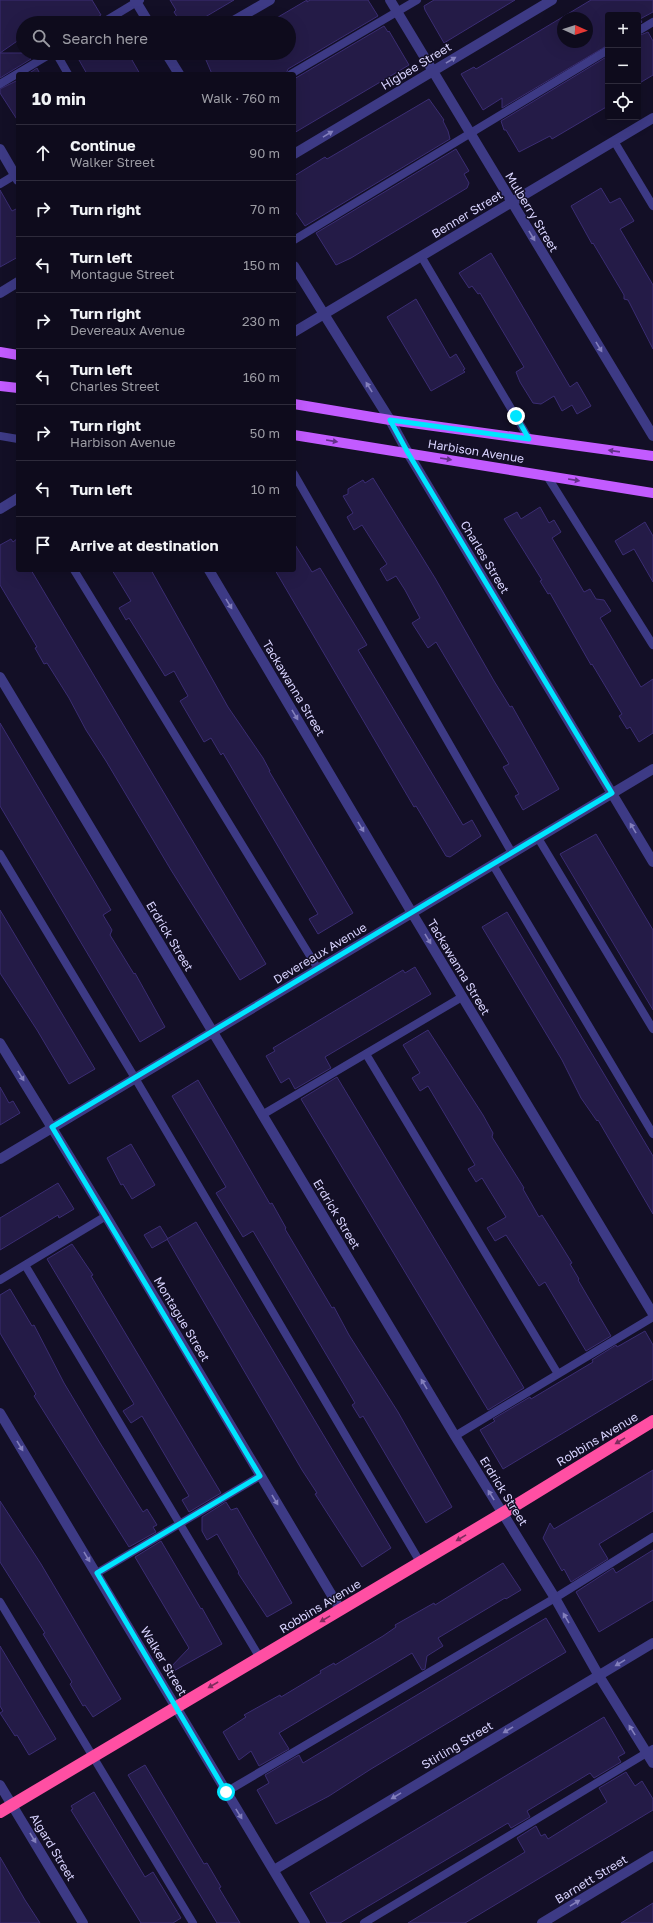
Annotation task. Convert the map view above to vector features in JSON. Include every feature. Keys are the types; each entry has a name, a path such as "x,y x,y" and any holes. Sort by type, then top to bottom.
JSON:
{"highway":[{"name":"Robbins Avenue","path":"0,1812 503,1513 653,1421"}],"main road":[{"path":"0,352 16,355"},
{"path":"0,386 16,388"},
{"name":"Harbison Avenue","path":"296,404 390,420 653,456"},
{"name":"Harbison Avenue","path":"296,435 653,493"}],"street":[{"path":"242,16 270,0"},
{"name":"Mulberry Street","path":"390,0 511,203 653,436"},
{"name":"Higbee Street","path":"296,153 552,0"},
{"path":"137,1 145,16"},
{"path":"170,60 178,72"},
{"name":"Benner Street","path":"296,331 653,118"},
{"path":"0,149 16,177"},
{"name":"Charles Street","path":"296,269 390,420 408,453 653,862"},
{"path":"0,293 16,283"},
{"path":"0,509 16,499"},
{"name":"Tackawanna Street","path":"210,572 462,997 653,1315"},
{"name":"Erdrick Street","path":"0,677 455,1436 554,1598 599,1676 650,1751 653,1763"},
{"name":"Devereaux Avenue","path":"0,1159 653,769"},
{"name":"Montague Street","path":"0,1043 106,1216 340,1610"},
{"name":"Walker Street","path":"0,1413 305,1923"},
{"name":"Stirling Street","path":"274,1870 653,1643"},
{"name":"Algard Street","path":"0,1785 83,1923"},
{"name":"Barnett Street","path":"542,1923 653,1856"}],"lane":[{"path":"294,72 417,0"},
{"path":"113,16 137,1"},
{"path":"641,29 653,22"},
{"path":"296,239 605,52"},
{"path":"20,72 40,60"},
{"path":"60,60 67,72"},
{"path":"0,84 16,74"},
{"path":"614,141 653,206"},
{"path":"0,184 16,177"},
{"path":"421,256 529,439"},
{"path":"0,436 16,439"},
{"path":"547,476 653,646"},
{"path":"296,477 512,853"},
{"path":"75,572 318,969"},
{"path":"538,838 653,1029"},
{"path":"0,854 135,1078 420,1562"},
{"path":"493,865 653,1134"},
{"path":"262,1115 462,997"},
{"path":"366,1054 558,1374"},
{"path":"0,1280 106,1216"},
{"path":"25,1265 260,1658"},
{"path":"455,1436 653,1315"},
{"path":"97,1573 260,1476"},
{"path":"226,1792 554,1598 653,1537"},
{"path":"0,1602 194,1923"},
{"path":"364,1923 650,1751"}],"building":[{"path":"0,0 92,0 101,15 16,16 16,42 0,53"},
{"path":"170,0 234,0 207,16 177,16 174,12 176,10"},
{"path":"307,0 307,2 310,0 368,0 378,16 288,69 287,72 211,72 206,60 296,60 296,16 280,16"},
{"path":"434,0 515,0 444,43 424,6"},
{"path":"591,0 653,0 653,12 641,18 641,12 605,12 605,47 502,108 502,98 483,110 461,74 474,67 476,69 557,20 557,48 593,48 593,12 571,12"},
{"path":"384,26 388,32 389,31 409,65 296,132 296,78"},
{"path":"648,32 653,41 653,75 641,82 641,48 641,35"},
{"path":"0,53 16,53 16,60 29,60 0,78"},
{"path":"605,58 605,108 552,139 550,136 519,152 506,130 504,130 501,121"},
{"path":"79,60 132,60 139,72 86,72"},
{"path":"37,68 39,72 31,72"},
{"path":"16,81 16,118 0,93 0,89"},
{"path":"429,99 444,120 443,121 450,139 305,226 296,213 296,175 325,157 327,159"},
{"path":"456,149 469,171 464,174 469,183 467,188 351,258 336,265 316,233"},
{"path":"601,188 610,203 620,198 634,221 620,229 653,285 653,349 628,300 624,299 624,295 593,243 592,244 571,206"},
{"path":"0,190 12,211 16,209 16,258 0,267"},
{"path":"491,253 570,387 577,382 591,406 577,414 572,405 562,411 554,396 541,404 533,403 520,382 516,372 524,367 480,293 478,294 472,286 469,288 459,273"},
{"path":"416,299 450,358 456,354 465,369 463,370 465,372 431,391 387,317"},
{"path":"373,478 435,578 494,681 510,707 512,706 559,789 523,810 515,796 519,794 503,767 509,764 436,642 428,648 412,623 420,618 405,590 396,576 387,581 380,569 387,564 362,525 354,530 347,517 353,513 343,496 348,494 348,489 363,480 365,483"},
{"path":"540,507 549,523 554,520 561,532 552,538 584,592 590,589 596,599 604,600 611,611 600,618 641,687 653,679 653,733 639,742 630,727 627,729 619,716 622,714 592,664 591,665 550,593 548,594 540,581 542,580 504,519 517,512 521,519"},
{"path":"645,522 653,536 653,582 634,549 623,555 615,541"},
{"path":"11,539 13,542 16,540 16,572 32,572 266,964 240,980 86,730 69,698 47,663 44,664 35,648 37,647 0,585 0,545"},
{"path":"296,546 312,572 320,568 367,645 358,650 463,825 472,820 481,836 450,857 446,856 416,806 414,807 276,572 296,572"},
{"path":"113,572 152,572 228,707 263,758 269,771 353,913 318,934 309,919 318,914 223,753 221,755 211,738 204,742 180,701 188,696 174,671 165,676 129,618 126,620 119,608 131,601"},
{"path":"0,723 111,910 103,915 112,930 110,935 134,974 135,973 165,1027 140,1042 0,806"},
{"path":"596,834 653,930 653,1010 560,854"},
{"path":"0,910 95,1069 69,1084 37,1030 0,973"},
{"path":"507,912 653,1156 653,1214 598,1120 597,1121 581,1098 562,1060 482,927"},
{"path":"415,967 431,994 325,1057 331,1068 295,1089 289,1078 281,1083 266,1056 275,1051 273,1048 403,970 405,973"},
{"path":"428,1030 483,1115 493,1133 492,1137 524,1188 523,1189 539,1217 542,1215 572,1263 570,1264 579,1279 578,1280 611,1336 586,1351 545,1282 539,1286 506,1235 495,1241 487,1228 506,1217 482,1178 476,1182 468,1169 475,1165 428,1086 420,1091 412,1078 420,1073 403,1045"},
{"path":"337,1077 524,1388 488,1410 301,1099"},
{"path":"198,1080 270,1204 272,1203 286,1228 285,1229 332,1308 334,1307 349,1335 398,1412 452,1507 426,1523 363,1416 360,1418 352,1405 355,1403 253,1231 243,1237 216,1193 226,1187 172,1096"},
{"path":"0,1087 9,1103 13,1101 20,1113 0,1125"},
{"path":"131,1144 155,1185 132,1199 123,1184 121,1185 107,1158"},
{"path":"58,1183 74,1209 59,1218 58,1215 0,1250 0,1218"},
{"path":"196,1222 391,1548 362,1567 315,1494 317,1493 302,1470 167,1239"},
{"path":"160,1226 168,1239 152,1248 144,1235"},
{"path":"72,1244 93,1275 91,1276 221,1493 189,1512 182,1500 189,1496 142,1416 131,1423 123,1411 134,1404 47,1259"},
{"path":"10,1289 32,1326 34,1325 64,1383 100,1443 143,1512 147,1509 157,1525 153,1527 156,1532 129,1547 34,1396 36,1394 0,1333 0,1295"},
{"path":"645,1331 653,1345 653,1379 503,1469 480,1430 495,1421 493,1419 530,1397 531,1399 593,1362 592,1360 616,1345 617,1347"},
{"path":"653,1470 653,1511 599,1544 608,1559 571,1582 564,1569 562,1571 543,1538 550,1523 554,1529"},
{"path":"0,1501 41,1564 121,1699 93,1717 85,1705 83,1706 70,1684 72,1682 43,1634 45,1633 0,1562"},
{"path":"226,1502 231,1510 237,1508 292,1603 267,1617 238,1573 239,1572 217,1534 207,1540 202,1531 202,1517"},
{"path":"161,1541 222,1644 172,1672 169,1669 189,1648 135,1557"},
{"path":"653,1550 653,1600 599,1632 576,1592 613,1568 616,1573"},
{"path":"503,1563 521,1590 438,1638 443,1646 427,1656 425,1669 422,1670 412,1653 279,1733 289,1749 259,1766 251,1751 239,1760 223,1732 246,1717 244,1715 280,1695 281,1697 321,1673 320,1671 334,1663 335,1665 383,1636 396,1627 395,1625 434,1603 435,1605"},
{"path":"546,1618 566,1652 371,1769 329,1796 276,1824 257,1790 269,1783 265,1775 299,1755 303,1763"},
{"path":"0,1646 56,1739 29,1755 17,1735 15,1736 0,1713 3,1711 0,1706"},
{"path":"604,1717 625,1753 618,1757 621,1762 594,1778 590,1773 527,1811 530,1817 511,1828 508,1823 340,1923 327,1923 310,1893"},
{"path":"145,1765 204,1864 207,1863 221,1887 219,1888 240,1923 217,1923 128,1775"},
{"path":"626,1772 635,1786 642,1781 653,1799 653,1810 465,1923 408,1923 525,1852 517,1838 536,1826 541,1836 545,1834 548,1839 607,1802 599,1788"},
{"path":"94,1792 145,1877 153,1872 181,1918 173,1923 141,1923 71,1810 73,1809 71,1806"},
{"path":"0,1857 25,1900 40,1923 0,1923"},
{"path":"653,1903 653,1923 621,1923"}],"route":[{"path":"226,1792 97,1573 260,1476 52,1127 612,793 408,453 390,420 529,439 516,416"}]}
